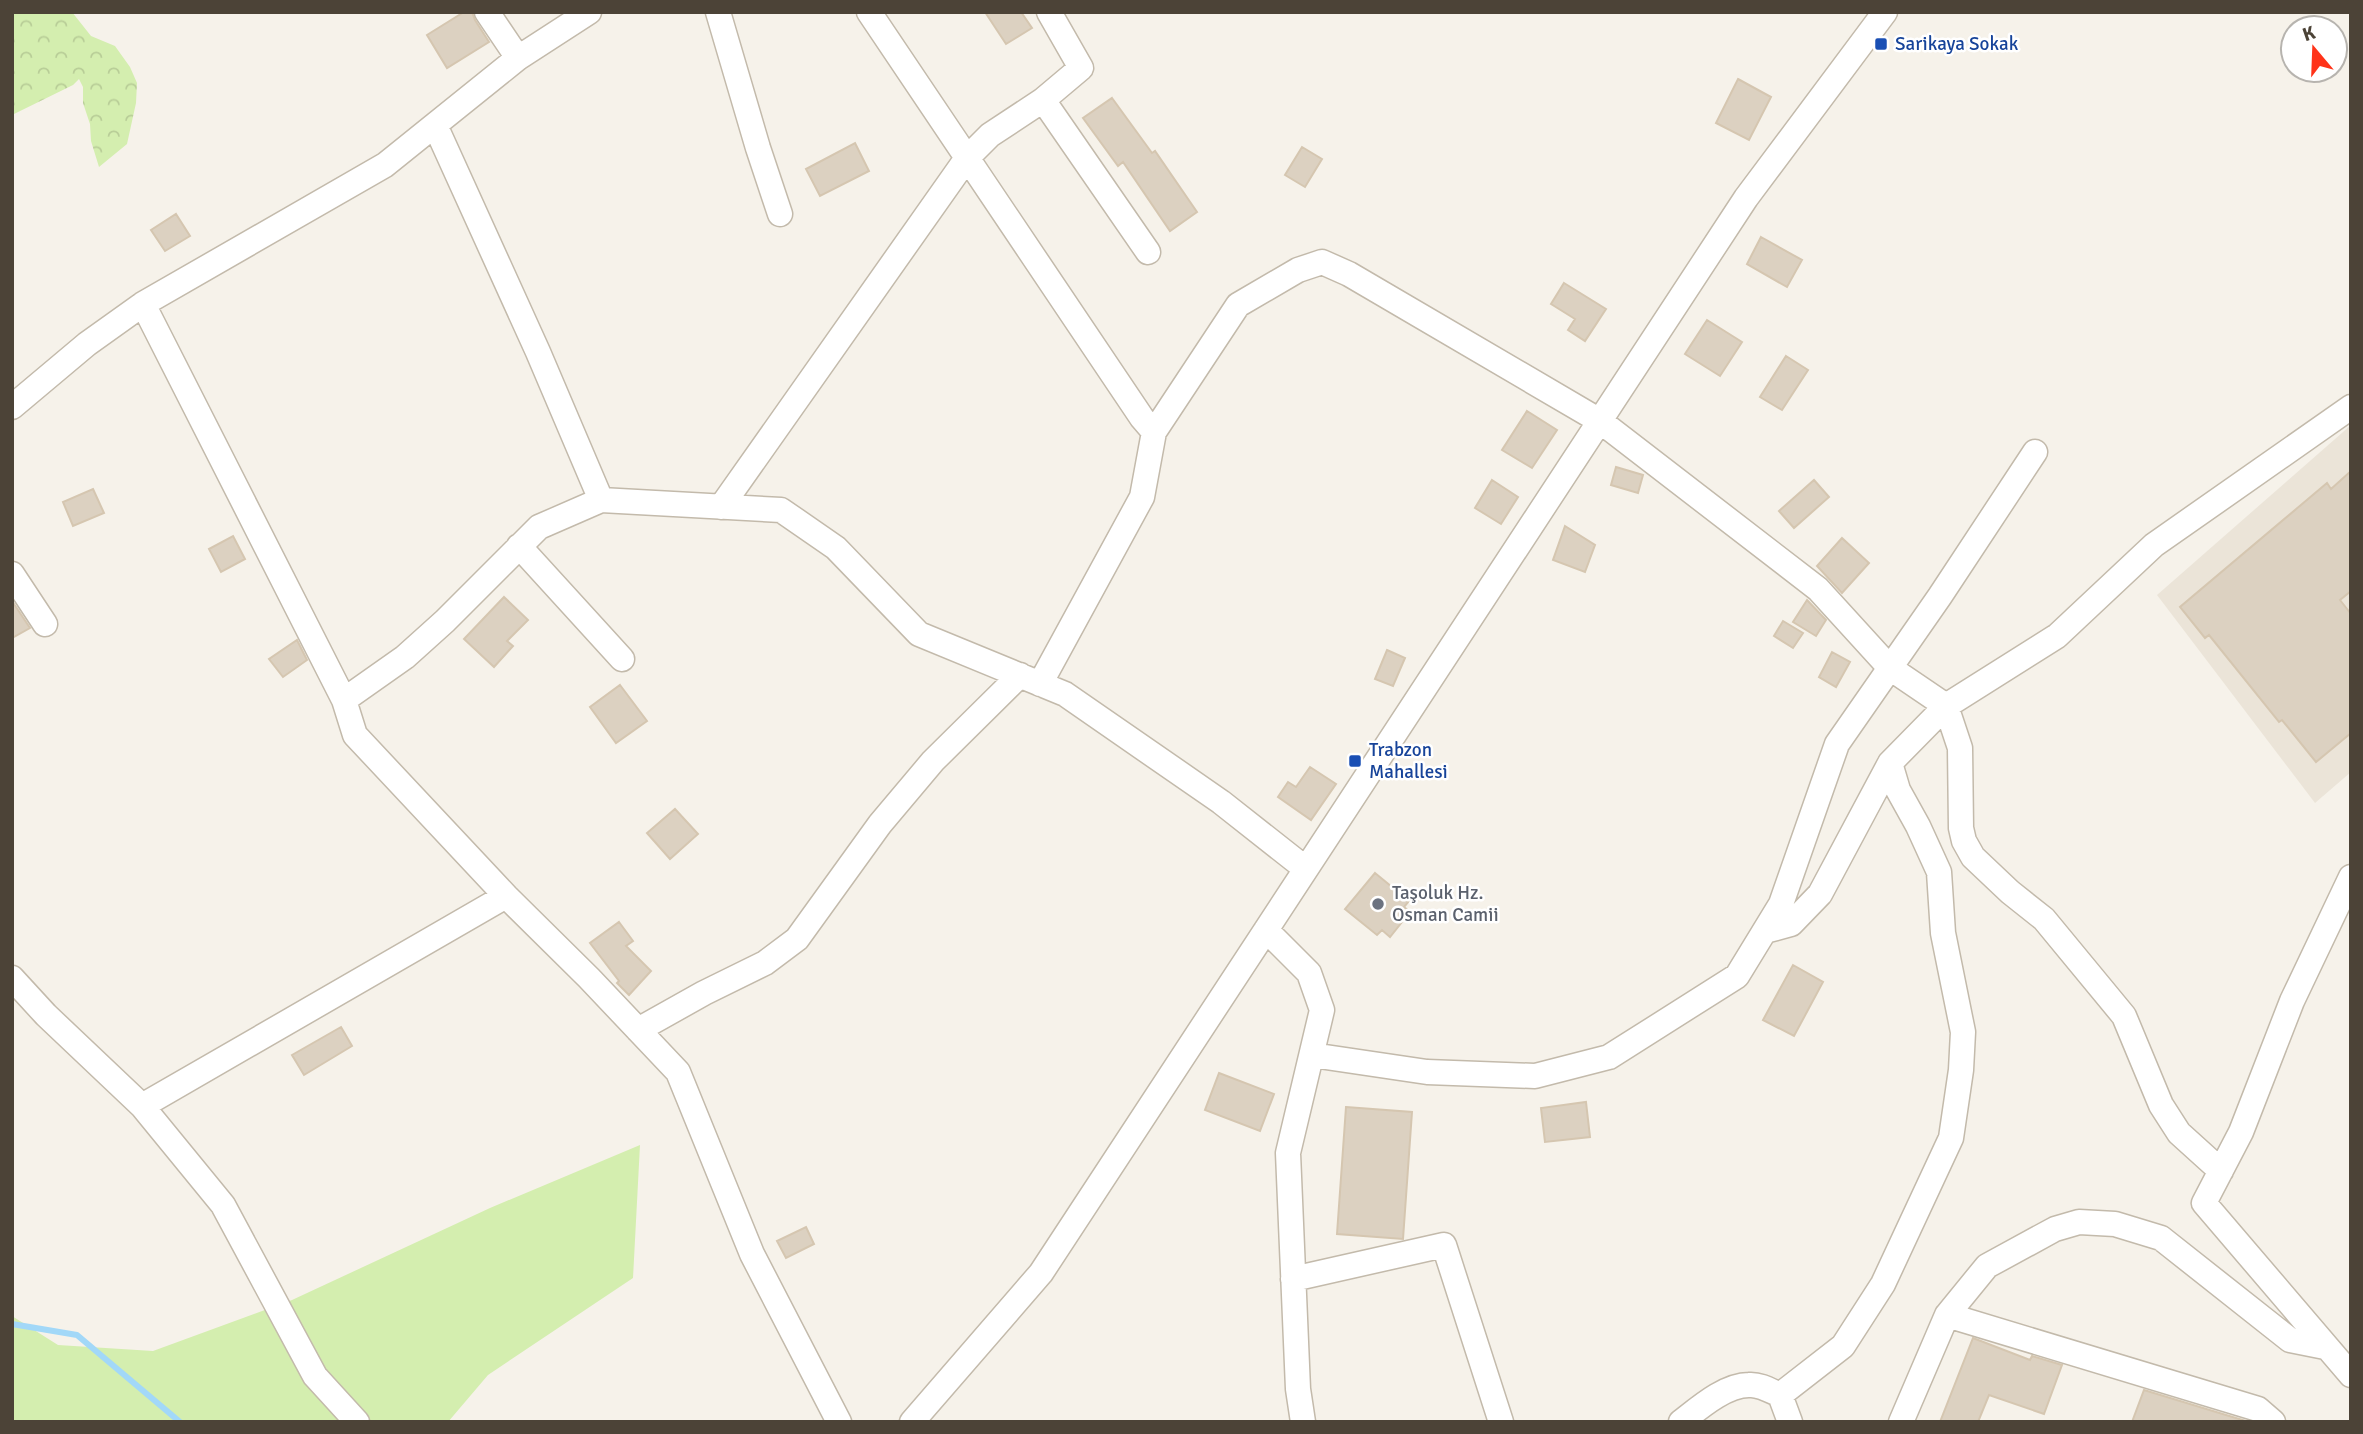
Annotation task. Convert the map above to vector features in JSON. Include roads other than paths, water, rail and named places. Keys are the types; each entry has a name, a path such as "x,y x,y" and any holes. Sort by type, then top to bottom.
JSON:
{"street":[{"path":"486,12 518,58"},
{"path":"12,407 87,344 143,304 385,165 518,58 589,12"},
{"path":"718,12 780,214"},
{"path":"869,12 1154,432"},
{"path":"721,507 967,158 990,135 1043,100 1081,68 1049,12"},
{"path":"912,1422 1041,1273 1746,198 1885,12"},
{"path":"1043,100 1148,252"},
{"path":"435,125 538,352 601,500"},
{"path":"638,1030 765,963 797,939 880,824 933,761 1030,679 1142,497 1154,432 1238,305 1298,270 1322,262 1349,274 1600,421 1818,589 1890,668 1946,706 1960,748 1961,828 1964,841 1973,857 2044,919 2124,1016 2161,1105 2179,1133 2221,1171"},
{"path":"143,304 344,700 355,736 678,1072 752,1254 839,1422"},
{"path":"1765,931 1791,924 1820,894 1890,762 1946,706 2057,636 2154,545 2351,407"},
{"path":"1311,1055 1427,1072 1535,1076 1609,1057 1737,975 1781,904 1837,744 2035,452"},
{"path":"344,700 405,657 539,527 601,500 781,510 836,548 919,634 1065,694 1221,802 1306,869"},
{"path":"519,546 622,659"},
{"path":"12,574 45,624"},
{"path":"1780,1395 1843,1346 1883,1284 1951,1138 1961,1070 1963,1032 1943,933 1939,872 1918,825 1898,790 1890,762"},
{"path":"2350,880 2292,1001 2241,1132 2204,1203 2351,1375"},
{"path":"142,1106 506,896"},
{"path":"1266,930 1309,973 1322,1010 1288,1153 1298,1389 1303,1422"},
{"path":"12,978 46,1015 142,1106 223,1205 315,1376 357,1422"},
{"path":"1901,1422 1947,1315 1987,1266 2056,1229 2080,1222 2115,1224 2161,1238 2290,1340 2325,1346"},
{"path":"1293,1279 1444,1245 1501,1422"},
{"path":"1947,1315 2258,1409 2273,1422"},
{"path":"1681,1422 1729,1390 1748,1384 1780,1395 1790,1422"}],"waterway":[{"path":"12,1324 77,1335 180,1422"}],"place":[{"name":"Sarikaya Sokak","path":"1881,44"},
{"name":"Trabzon Mahallesi","path":"1355,761"},
{"name":"Taşoluk Hz. Osman Camii","path":"1378,904"}]}
